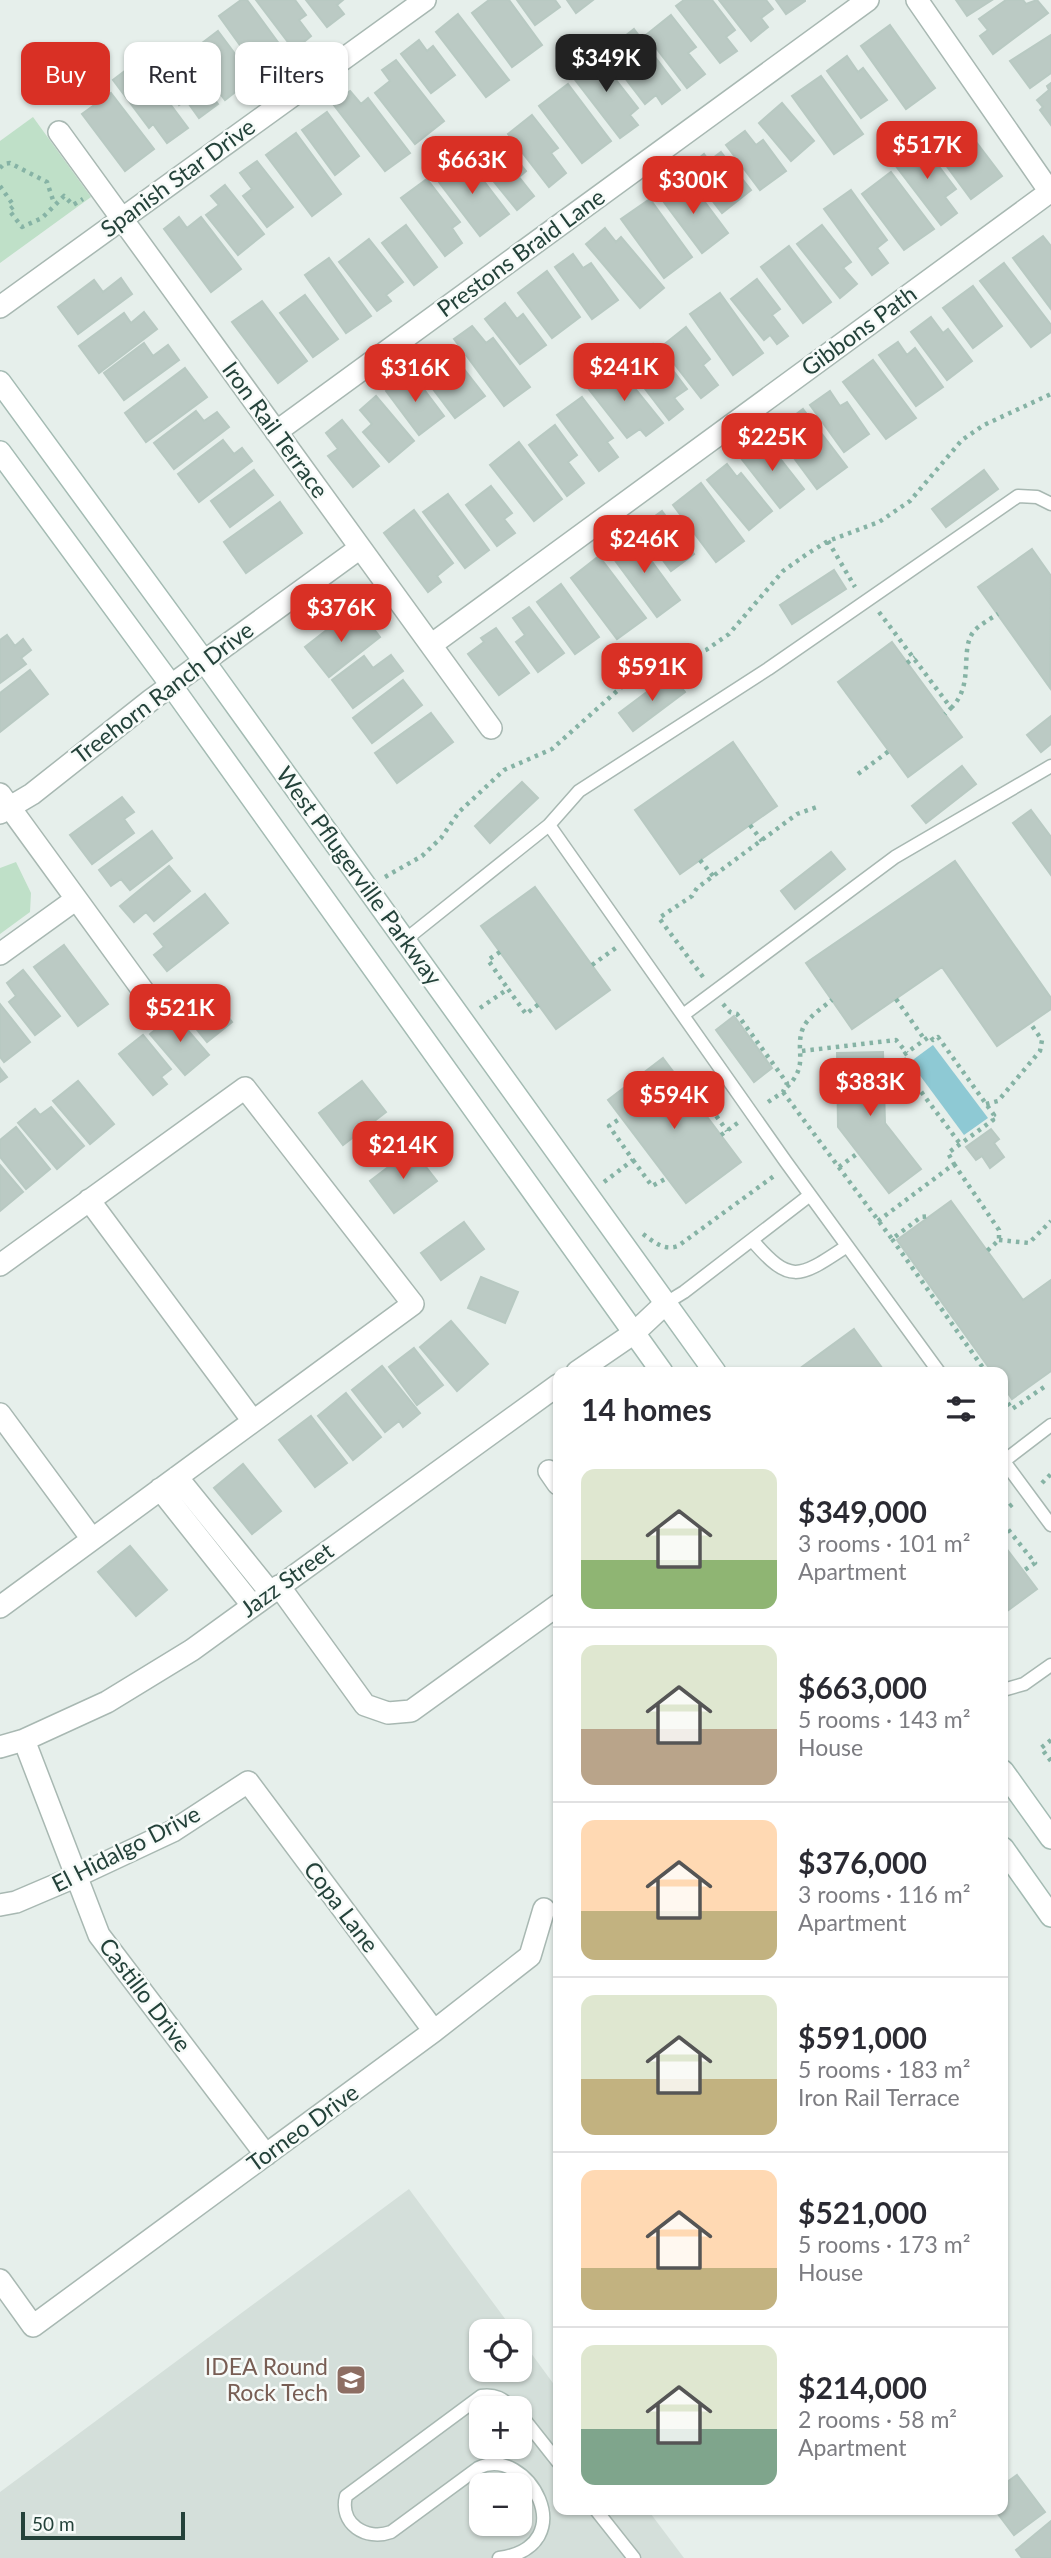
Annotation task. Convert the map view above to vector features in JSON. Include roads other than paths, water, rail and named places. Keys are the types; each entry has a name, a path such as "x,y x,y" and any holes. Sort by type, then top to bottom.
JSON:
{"street":[{"name":"Spanish Star Drive","path":"0,307 425,0"},
{"name":"Prestons Braid Lane","path":"276,432 868,0"},
{"path":"917,0 1051,191"},
{"name":"Iron Rail Terrace","path":"59,132 491,728"},
{"name":"Gibbons Path","path":"431,645 1051,191"},
{"name":"West Pflugerville Parkway","path":"0,382 711,1367"},
{"name":"West Pflugerville Parkway","path":"0,452 171,685 659,1367"},
{"name":"Treehorn Ranch Drive","path":"3,805 360,548"},
{"path":"3,805 144,992"},
{"path":"0,954 75,900"},
{"path":"0,1265 245,1088 413,1304 0,1607"},
{"path":"89,1200 253,1421"},
{"path":"584,1367 634,1333 666,1303"},
{"name":"Jazz Street","path":"0,1747 24,1740 107,1702 192,1650 553,1389"},
{"path":"0,1415 92,1539"},
{"path":"168,1483 223,1534 274,1589 365,1705 388,1713 411,1711 553,1609"},
{"path":"168,1483 205,1547 252,1605"},
{"path":"205,1547 223,1534"},
{"name":"Castillo Drive","path":"24,1740 99,1935 267,2154"},
{"path":"1008,1778 1051,1838"},
{"name":"El Hidalgo Drive","path":"0,1905 16,1902 77,1876 173,1831 248,1782"},
{"name":"Copa Lane","path":"248,1782 434,2031"},
{"path":"1008,1855 1051,1916"},
{"name":"Torneo Drive","path":"0,2280 33,2326 434,2031 530,1956 544,1909"}],"lane":[{"path":"405,940 549,825 579,791 768,668 1018,496 1037,497 1051,504"},
{"path":"683,1015 895,856 1051,766"},
{"path":"549,825 846,1246 935,1367"},
{"path":"666,1303 810,1195"},
{"path":"752,1240 771,1263 785,1271 800,1272 814,1268 846,1246"},
{"path":"1008,1456 1051,1425"},
{"path":"1008,1467 1051,1525"},
{"path":"1008,1689 1024,1685 1051,1665"},
{"path":"469,2405 346,2496 344,2505 347,2516 357,2530 369,2535 382,2535 391,2532 478,2468 487,2464 508,2467 520,2474 529,2484 538,2498 545,2519 542,2532 533,2544 516,2556 499,2558"},
{"path":"532,2429 553,2456"},
{"path":"600,2515 634,2558"}],"water":[{"path":"933,1045 988,1118 964,1135 910,1062"}],"place":[{"name":"IDEA Round Rock Tech","path":"351,2380"}]}
